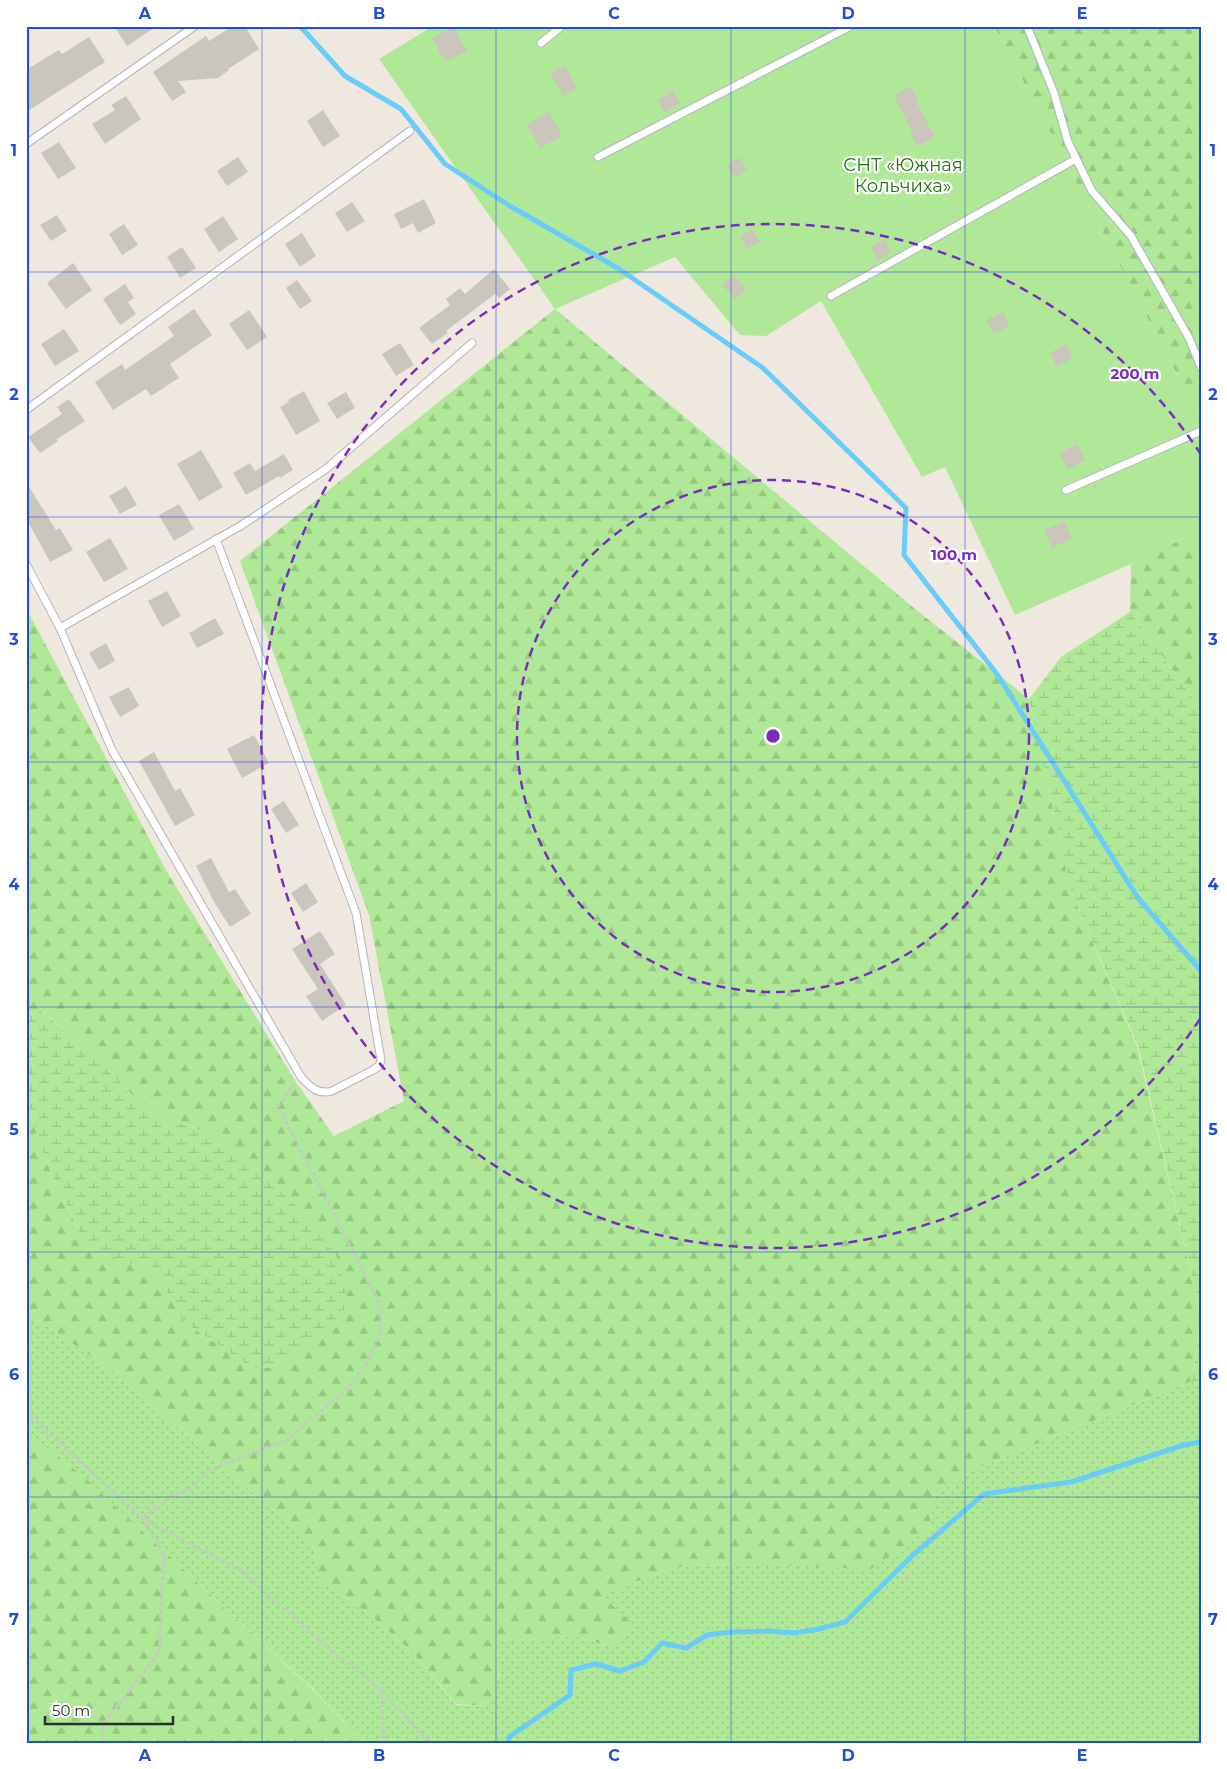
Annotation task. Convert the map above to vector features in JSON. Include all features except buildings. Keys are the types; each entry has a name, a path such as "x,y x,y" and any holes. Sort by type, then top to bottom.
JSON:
{"lane":[{"path":"26,144 195,26"},
{"path":"542,43 562,26"},
{"path":"598,157 851,26"},
{"path":"1027,26 1054,93 1068,142 1092,191 1131,236 1189,338 1201,367"},
{"path":"26,410 410,131"},
{"path":"831,296 1076,159"},
{"path":"60,628 242,525 326,470 472,343"},
{"path":"1066,490 1201,431"},
{"path":"26,564 60,628 112,750 301,1077 310,1087 318,1092 332,1092 379,1066 381,1060 356,913 216,539"}],"path":[{"path":"142,1518 173,1495 189,1489 209,1470 287,1440 350,1386 370,1358 381,1330 378,1300 278,1106 301,1077"},
{"path":"26,1412 142,1518 245,1573 314,1636 381,1690 429,1743"},
{"path":"102,1743 103,1724 159,1653 164,1554 142,1518"},
{"path":"381,1690 384,1743"}],"green space":[{"name":"СНТ «Южная Кольчиха»","path":"433,26 994,26 1201,420 1201,530 1131,564 1015,615 945,467 922,477 821,301 766,336 740,335 675,257 555,309 379,59"},
{"path":"994,26 1201,26 1201,420"},
{"path":"555,309 920,613 1029,699 1071,891 1137,1046 1201,1316 1192,1381 975,1469 934,1495 929,1528 871,1569 733,1564 679,1567 600,1594 635,1626 611,1647 576,1636 497,1641 499,1684 486,1706 456,1704 415,1655 370,1615 321,1582 312,1543 112,1371 26,1311 26,1104 50,1170 87,1249 149,1269 164,1287 184,1322 253,1368 274,1367 204,1131 164,1118 131,1094 87,1048 42,1011 26,1014 26,608 167,872 296,1082 334,1136 404,1101 369,915 240,561"},
{"path":"1201,530 1201,709 1130,612 1131,564"},
{"path":"1130,612 1201,709 1201,1316 1138,1046 1071,891 1029,699 1061,657"},
{"path":"41,1011 87,1048 131,1094 164,1118 204,1131 269,1174 336,1254 347,1294 343,1314 329,1330 274,1367 253,1368 184,1322 164,1287 149,1270 87,1249 50,1170 26,1104 26,1014"},
{"path":"26,1311 112,1371 312,1543 321,1582 370,1615 415,1655 456,1705 486,1706 499,1684 497,1641 576,1636 611,1647 600,1594 679,1567 733,1564 929,1528 934,1495 975,1469 1192,1381 1201,1384 1201,1743 366,1743 357,1736 314,1690 83,1477 26,1431"},
{"path":"1201,1317 1201,1384 1192,1381"},
{"path":"26,1431 83,1476 314,1691 366,1743 26,1743"}],"waterway":[{"path":"300,26 345,76 401,109 445,164 510,206 619,269 763,368 906,508 904,555 997,674 1138,898 1201,971"},
{"path":"508,1743 509,1737 570,1695 571,1670 596,1664 620,1671 644,1662 662,1643 686,1648 707,1635 769,1631 794,1633 845,1622 912,1556 984,1494 1071,1482 1184,1445 1201,1442"}]}
